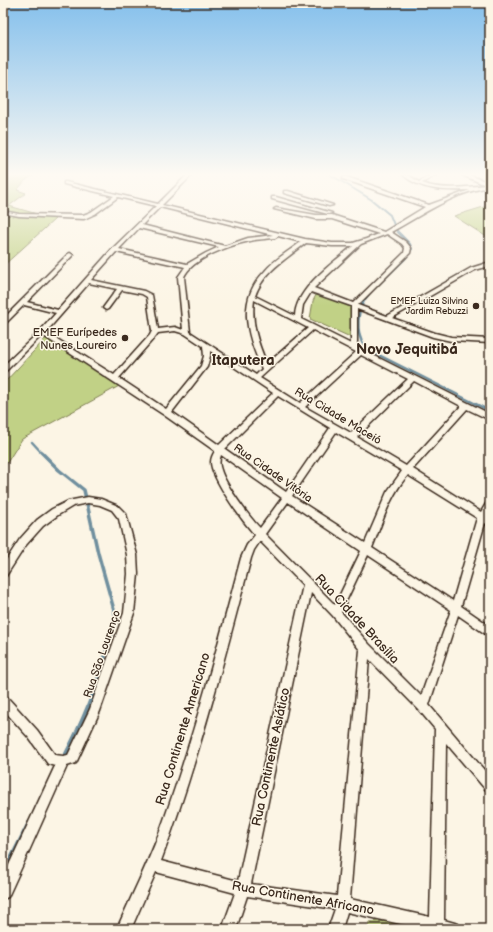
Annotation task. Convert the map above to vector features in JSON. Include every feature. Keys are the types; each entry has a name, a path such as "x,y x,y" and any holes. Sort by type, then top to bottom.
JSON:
{"street":[{"path":"3,370 42,332 114,250 147,218"},
{"path":"212,218 279,236 305,241 359,243"},
{"path":"300,407 357,350 354,306 407,253 408,248 404,243 385,232 342,218"},
{"path":"298,321 298,308 310,289 359,243 385,232 409,218"},
{"path":"139,226 224,248"},
{"path":"187,333 181,277 183,270 224,248 245,240 279,236"},
{"path":"266,369 260,358 249,320 248,306 256,286 262,276 305,241"},
{"path":"114,250 188,266"},
{"path":"3,323 70,255"},
{"path":"387,318 473,268 490,264"},
{"path":"86,281 150,296 155,331 115,378"},
{"path":"106,308 121,288"},
{"path":"310,289 433,335 451,339 490,341"},
{"path":"252,297 490,417"},
{"path":"23,303 60,312"},
{"path":"256,378 312,328"},
{"name":"Rua Cidade Maceió","path":"155,331 175,329 187,333 206,344 277,393 486,519"},
{"name":"Rua Cidade Vitória","path":"42,332 115,378 220,449 287,497 490,632"},
{"path":"167,413 204,366 207,356 206,344"},
{"path":"3,358 12,360"},
{"path":"351,438 413,378"},
{"path":"220,449 277,393"},
{"path":"336,613 367,550 387,499 400,478 466,405"},
{"name":"Rua Continente Americano","path":"124,929 154,865 171,818 208,701 246,558 250,548 334,428"},
{"name":"Rua Cidade Brasília","path":"220,449 216,456 215,463 217,472 234,501 260,534 336,613 365,648 423,706 490,786"},
{"name":"Rua São Lourenço","path":"3,573 23,542 40,523 71,503 88,500 101,502 115,508 123,517 132,555 133,574 130,613 95,711 67,761 3,892"},
{"path":"423,706 490,504"},
{"name":"Rua Continente Asiático","path":"229,929 243,888 308,584"},
{"path":"335,929 343,904 365,648"},
{"path":"3,701 33,734 52,760 67,761"},
{"path":"437,925 441,729"},
{"name":"Rua Continente Africano","path":"154,865 243,888 343,904 453,929"}],"green space":[{"path":"3,218 55,219 3,266"},
{"path":"458,218 490,218 490,239"},
{"path":"317,293 354,306 357,340 310,319 313,301"},
{"path":"48,336 121,385 22,439 3,469 3,384"},
{"path":"390,921 431,929 368,929 369,922"}],"waterway":[{"path":"374,289 406,258 412,249 410,244 396,230 391,218"},
{"path":"369,294 361,306 358,320 358,328 365,348 490,411"},
{"path":"32,442 42,453"},
{"path":"42,453 59,470 84,490 98,553 116,617 104,660"},
{"path":"64,758 87,710 104,659"},
{"path":"3,875 29,823"}],"place":[{"name":"EMEF Luiza Silvina Jardim Rebuzzi","path":"476,306"},
{"name":"EMEF Eurípedes Nunes Loureiro","path":"125,338"}],"district":[{"name":"Novo Jequitibá","path":"407,349"},
{"name":"Itaputera","path":"243,360"}]}
